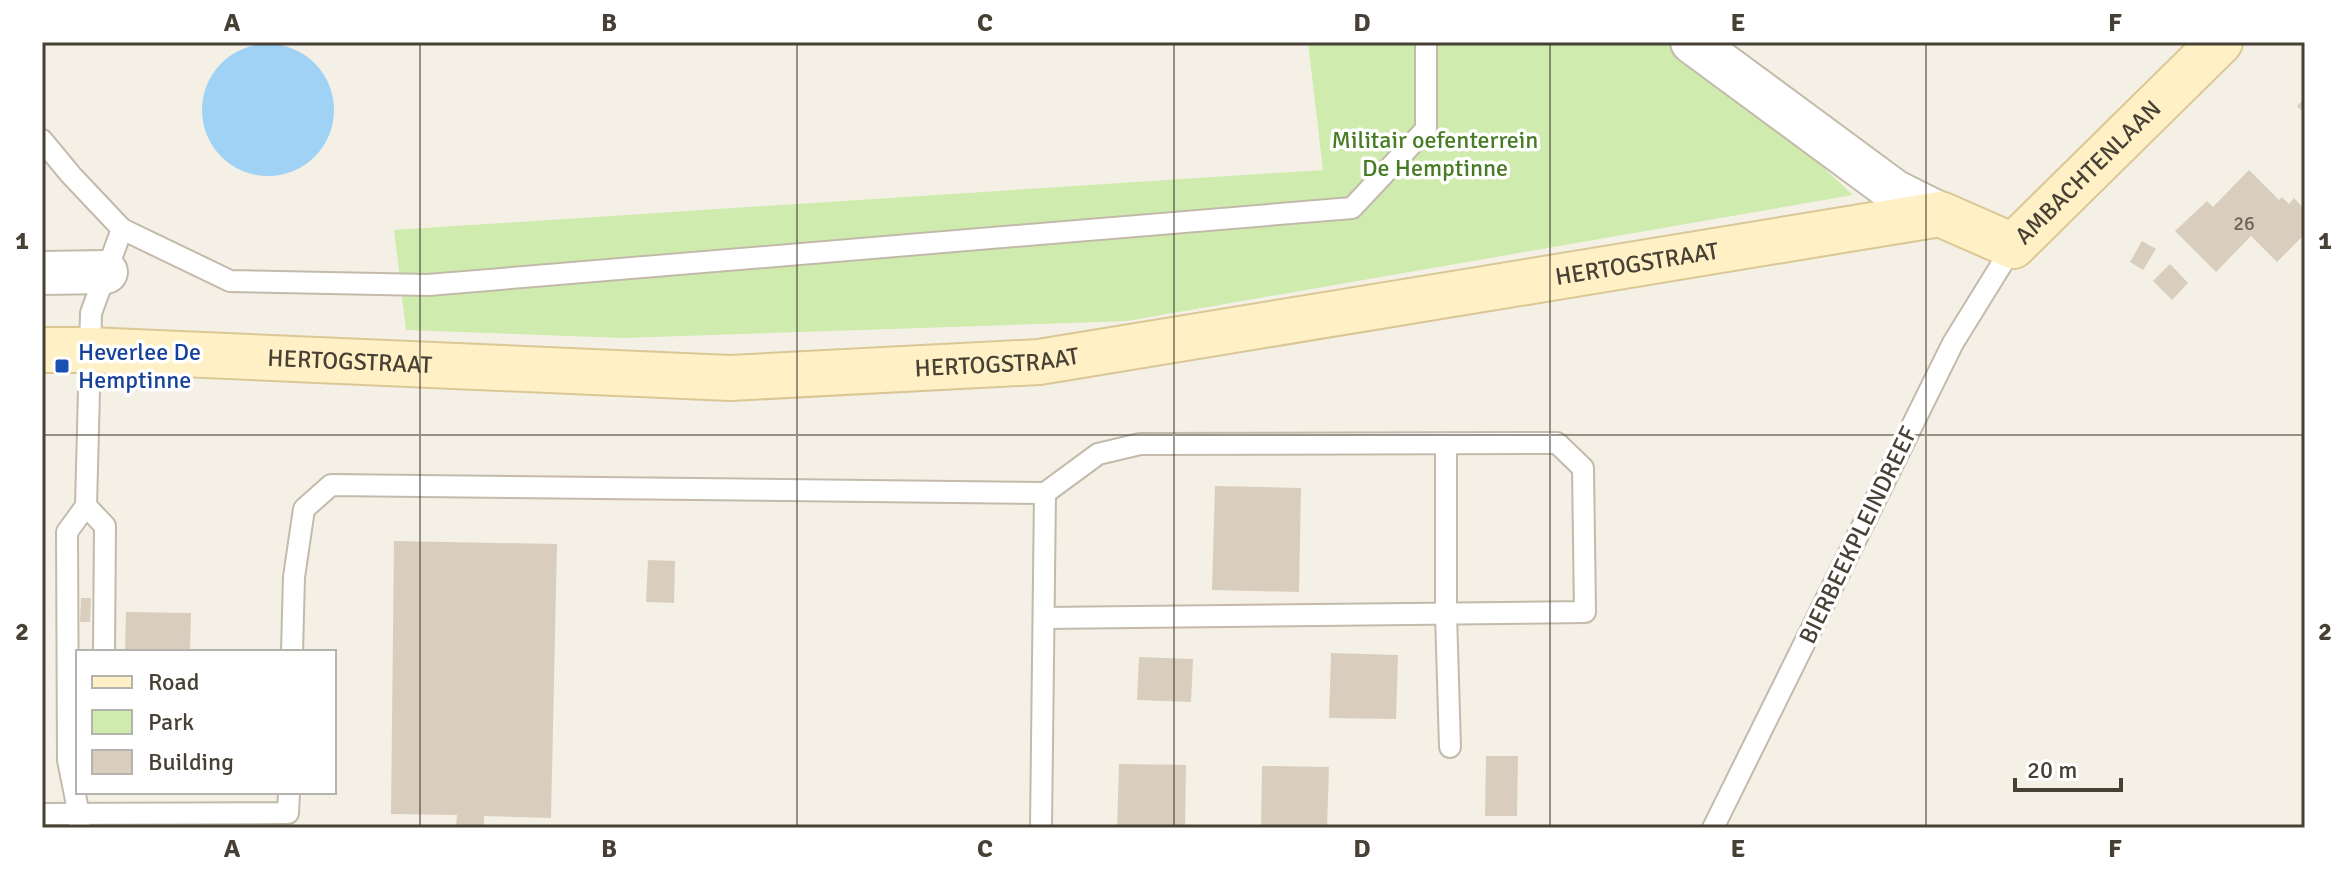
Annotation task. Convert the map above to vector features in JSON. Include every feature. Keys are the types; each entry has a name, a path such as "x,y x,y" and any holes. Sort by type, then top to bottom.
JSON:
{"street":[{"path":"1692,42 1894,191 1940,214"},
{"name":"AMBACHTENLAAN","path":"1940,214 2013,246 2220,42"},
{"name":"HERTOGSTRAAT","path":"42,350 730,378 1039,362 1940,214"},
{"path":"42,273 106,272"}],"lane":[{"path":"42,140 122,229 230,281 428,285 1352,208 1426,129 1426,42"},
{"path":"79,821 68,760 67,532 86,506 91,313 122,229"},
{"name":"BIERBEEKPLEINDREEF","path":"1713,828 1953,343 2013,246"},
{"path":"292,650 294,577 304,509 331,485 1045,493 1098,454 1140,444 1557,443 1583,468 1585,612 1044,618"},
{"path":"1446,444 1450,747"},
{"path":"1041,828 1045,493"},
{"path":"86,506 105,526 104,650"},
{"path":"79,821 91,794"},
{"path":"42,814 79,821 288,811"}],"green space":[{"name":"Militair oefenterrein De Hemptinne","path":"1308,42 1666,42 1763,112 1853,195 1127,321 623,338 406,330 394,230 1323,170"}],"water":[{"path":"268,44 293,49 315,63 329,85 334,110 329,135 315,157 293,171 268,176 243,171 221,157 207,135 202,110 207,85 221,63 243,49"}],"building":[{"path":"2305,98 2305,114 2297,106"},
{"path":"2249,170 2279,200 2282,197 2289,204 2294,198 2305,210 2305,234 2277,262 2251,236 2216,272 2175,231 2207,201 2213,207"},
{"path":"2142,241 2156,249 2143,270 2130,262"},
{"path":"2170,264 2188,283 2172,300 2153,281"},
{"path":"1215,486 1301,488 1299,592 1212,590"},
{"path":"394,541 557,544 551,818 484,816 484,828 456,828 457,815 391,814"},
{"path":"648,560 675,561 674,603 646,602"},
{"path":"81,598 91,598 90,622 80,622"},
{"path":"126,612 191,613 190,650 125,650"},
{"path":"1331,653 1398,655 1396,719 1329,718"},
{"path":"1139,657 1193,659 1191,702 1137,700"},
{"path":"1486,756 1518,756 1517,816 1485,816"},
{"path":"1119,764 1186,765 1185,828 1117,828"},
{"path":"1262,766 1329,767 1327,828 1261,828"}],"place":[{"name":"Heverlee De Hemptinne","path":"62,366"}]}
